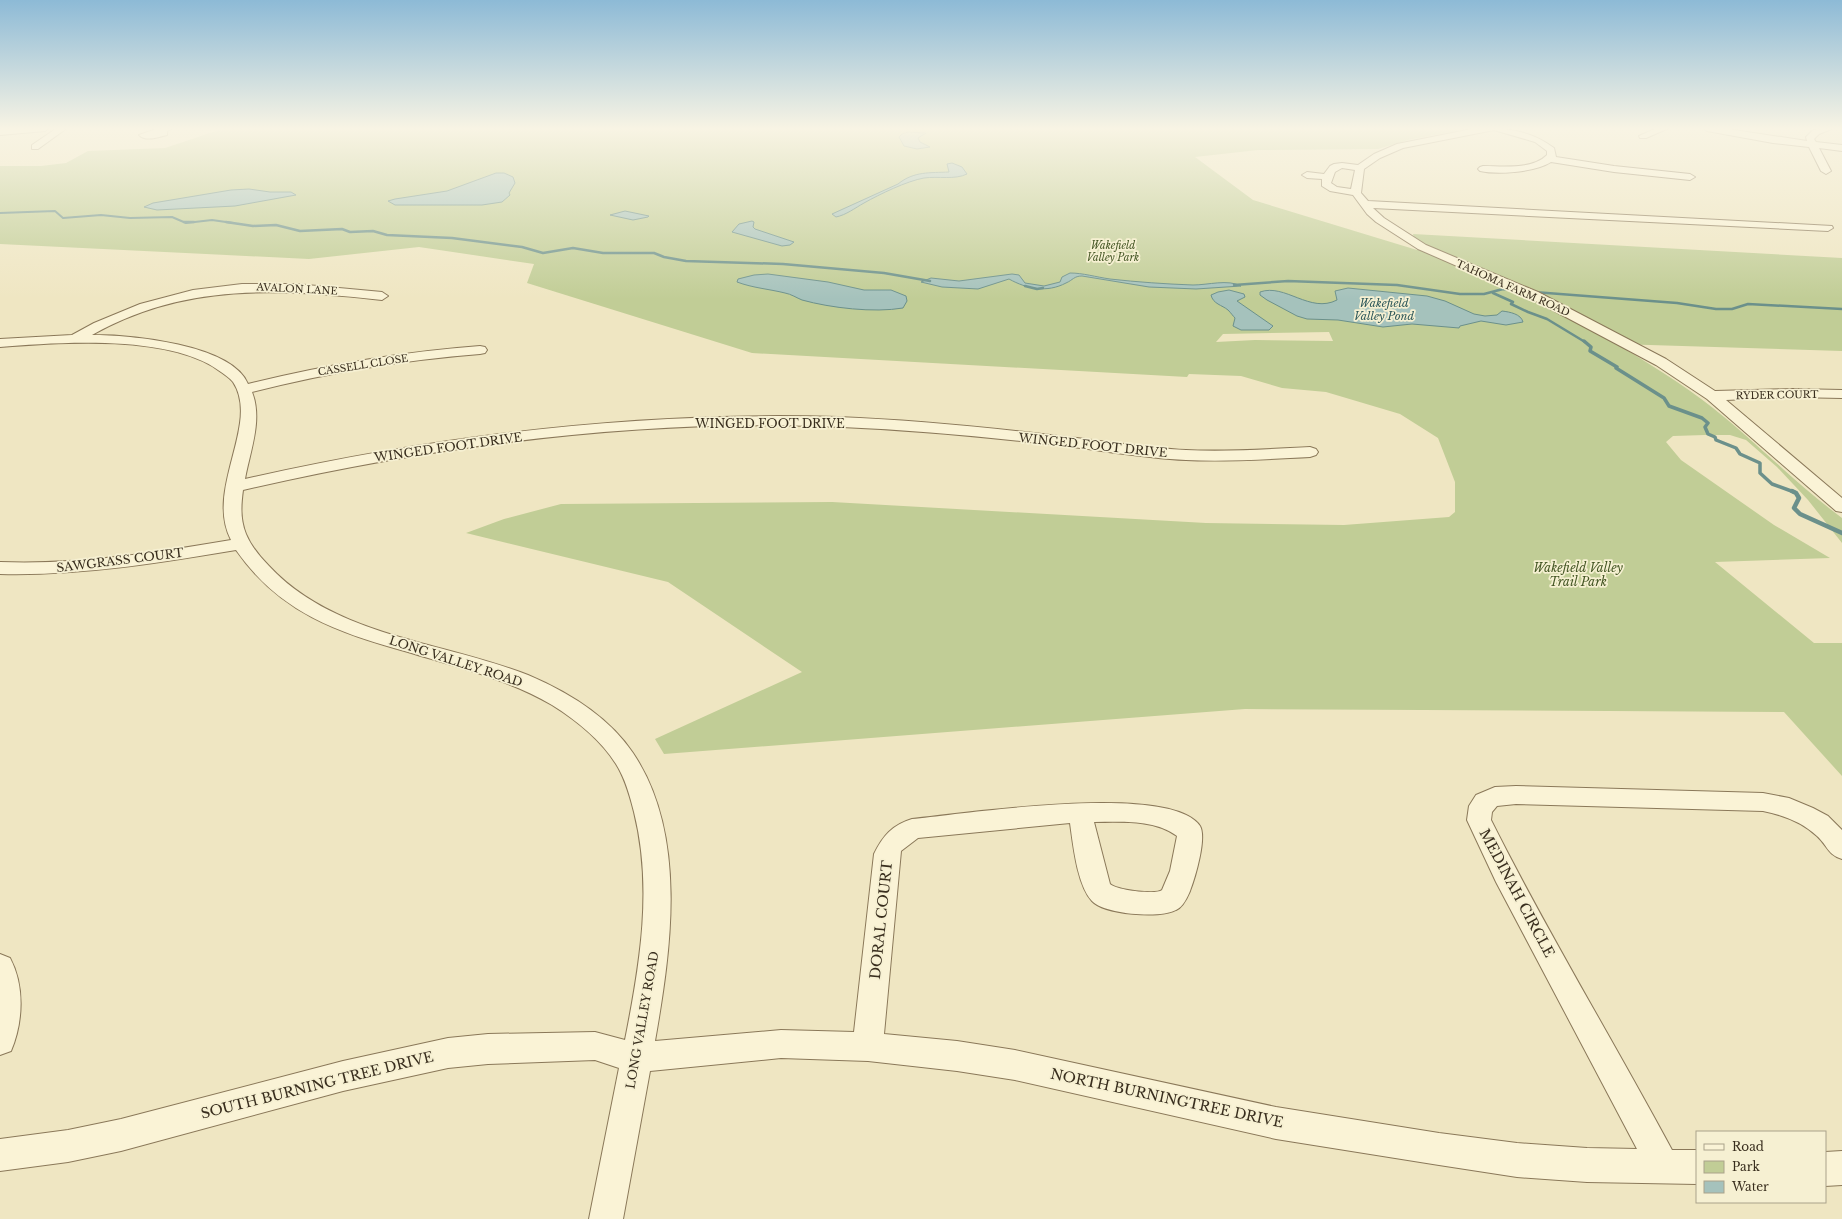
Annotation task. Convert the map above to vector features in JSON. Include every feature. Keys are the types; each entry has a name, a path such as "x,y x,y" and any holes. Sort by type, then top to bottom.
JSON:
{"street":[{"path":"1327,185 1330,188 1356,193 1356,185"},
{"name":"TAHOMA FARM ROAD","path":"1356,193 1380,220 1422,247 1528,292 1661,362 1712,396 1842,507"},
{"path":"1365,204 1828,228"},
{"name":"AVALON LANE","path":"77,338 101,324 128,312 168,300 216,290 246,287 281,287 382,296"},
{"path":"0,343 77,338 138,341 187,351 217,362 239,380 246,390"},
{"name":"CASSELL CLOSE","path":"246,390 339,367 429,354 480,350"},
{"name":"LONG VALLEY ROAD","path":"246,390 249,403 247,430 232,499 234,528 240,544 267,577 296,600 320,613 363,631 496,671 533,686 574,708 594,724 625,760 639,788 649,820 657,859 658,902 651,981 606,1219"},
{"name":"RYDER COURT","path":"1712,396 1793,393 1842,394"},
{"name":"WINGED FOOT DRIVE","path":"234,487 292,473 465,443 588,429 708,422 809,421 893,425 988,433 1185,455 1236,456 1310,452"},
{"name":"SAWGRASS COURT","path":"0,568 28,570 100,565 157,558 240,544"},
{"name":"MEDINAH CIRCLE","path":"1663,1166 1505,874 1479,820 1478,810 1483,802 1495,796 1516,795 1763,802 1787,807 1814,820 1827,829 1842,849"},
{"name":"DORAL COURT","path":"868,1047 887,854 892,844 912,829 1080,812 1149,815 1183,825 1190,832 1190,842 1180,887 1174,898 1168,902 1150,903 1112,899 1099,891 1094,880 1080,812"},
{"path":"0,967 5,982 5,1011 0,1041"},
{"name":"NORTH BURNINGTREE DRIVE","path":"636,1058 781,1044 868,1047 957,1056 1015,1065 1276,1123 1439,1149 1517,1160 1587,1165 1696,1167"},
{"name":"SOUTH BURNING TREE DRIVE","path":"0,1155 68,1146 121,1135 343,1076 448,1053 488,1049 595,1046 636,1058"},
{"path":"1826,1169 1842,1168"}],"green space":[{"path":"0,185 1233,185 1253,200 1417,250 1413,234 1842,258 1842,351 1617,344 1678,382 1702,399 1842,518 1842,543 1808,500 1777,467 1746,440 1730,435 1705,435 1673,436 1666,442 1681,460 1774,525 1830,558 1715,562 1814,643 1842,643 1842,776 1784,712 1245,709 664,754 655,739 802,672 668,582 466,533 504,519 561,504 832,502 1206,523 1344,525 1449,517 1455,512 1455,482 1438,438 1400,414 1326,392 1282,388 1241,376 1189,374 1187,377 752,353 527,283 534,264 419,247 309,259 0,244","holes":["1329,332 1333,341 1255,340 1216,342 1223,334"]}],"water":[{"path":"464,185 514,185 509,193 510,195 502,202 482,205 395,205 388,201 447,191"},
{"path":"896,185 902,185 870,199 843,215 836,217 832,214"},
{"path":"249,189 270,192 291,192 296,195 235,206 157,210 144,207 153,203 231,190"},
{"path":"625,211 649,216 633,220 610,215"},
{"path":"752,221 754,222 753,227 755,229 794,242 790,245 782,246 732,232 739,224"},
{"path":"1070,273 1151,283 1193,285 1230,283 1241,286 1196,289 1149,287 1082,276 1075,277 1059,286 1044,289 1023,285 1009,279 978,289 942,287 921,282 931,278 959,281 1012,274 1019,275 1025,283 1044,286 1060,282 1062,277"},
{"path":"768,274 828,282 864,290 891,290 906,296 907,301 903,308 879,310 852,309 813,303 792,295 737,282 738,279 754,275"},
{"name":"Wakefield Valley Pond","path":"1348,288 1427,296 1445,301 1474,314 1485,316 1497,315 1502,311 1512,313 1518,315 1523,322 1506,325 1481,321 1460,326 1459,328 1412,324 1383,327 1338,320 1307,319 1297,316 1260,295 1260,292 1269,290 1279,291 1307,301 1327,303 1337,300 1335,291"},
{"path":"1229,290 1244,294 1245,297 1237,301 1273,326 1269,330 1241,330 1233,326 1235,318 1228,310 1216,302 1211,295"}],"waterway":[{"path":"0,213 55,211 63,218 101,215 130,218 172,217 186,223 212,220 226,222"},
{"path":"184,222 194,222"},
{"path":"226,222 233,223"},
{"path":"226,222 253,226 276,225 300,231 342,229 350,232 373,231 387,235 452,238 522,247 543,253 573,248 603,253 654,253 664,257 686,261 783,264 884,273 930,281"},
{"path":"1234,285 1288,281 1397,285 1460,294 1484,294 1503,289 1519,291"},
{"path":"1025,286 1037,289 1043,288"},
{"path":"1534,292 1677,303 1716,309 1732,309 1748,304 1842,309"},
{"path":"1493,293 1513,302 1511,304 1547,319 1585,342"},
{"path":"1584,341 1591,347 1590,351 1664,398 1669,406 1702,418 1708,423 1705,427 1708,434 1715,437 1716,440 1736,448 1740,454 1760,463 1760,473 1772,484 1794,492"},
{"path":"1794,492 1799,498 1794,508 1800,514 1842,533"}],"park label":[{"name":"Wakefield Valley Park","path":"1113,250"},
{"name":"Wakefield Valley Trail Park","path":"1578,574"}]}
